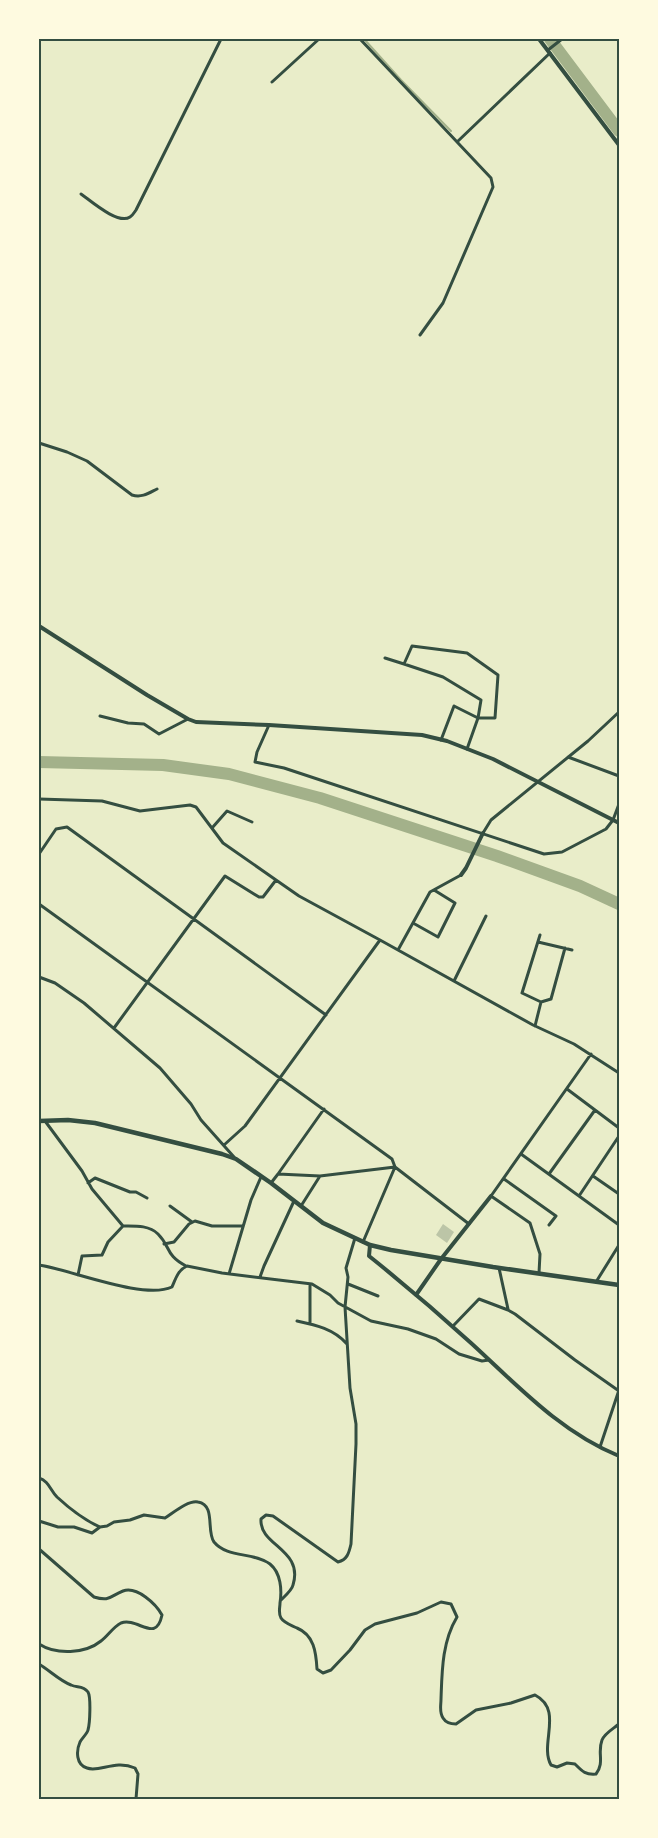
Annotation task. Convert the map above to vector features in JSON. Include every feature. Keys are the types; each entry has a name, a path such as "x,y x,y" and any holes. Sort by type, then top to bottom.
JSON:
{"main road":[{"path":"39,1121 96,1123 222,1154 236,1160 271,1183 323,1222 370,1245 441,1259 619,1285"}],"street":[{"path":"81,194 114,217 123,219 130,217 140,202 221,39"},
{"path":"272,82 319,39"},
{"path":"360,39 491,178 493,187 443,303 420,336"},
{"path":"538,39 550,51 619,145"},
{"path":"457,142 562,39"},
{"path":"39,443 87,461 132,495 138,497 157,489"},
{"path":"39,626 188,719 196,722 422,735 493,759 619,822"},
{"path":"404,664 412,646 467,653 498,675 495,718 478,718 454,706 441,740"},
{"path":"385,658 443,677 481,700 478,718 467,749"},
{"path":"398,950 425,900 434,890 461,875 491,820 619,712"},
{"path":"100,716 128,723 144,724 159,734 188,719"},
{"path":"269,725 256,752 255,762 284,768 544,854 562,852 606,829 613,820 619,804"},
{"path":"568,756 619,776"},
{"path":"39,799 102,801 140,811 190,805 196,807 230,850 299,896 535,1026 574,1044 619,1073"},
{"path":"212,828 226,811 252,822"},
{"path":"39,854 56,829 67,827 326,1015"},
{"path":"114,1028 225,876 259,897 263,897 276,880"},
{"path":"412,923 438,937 455,903 434,890"},
{"path":"39,904 392,1159 395,1167 469,1224"},
{"path":"454,981 486,916"},
{"path":"540,935 522,993 541,1002 551,999 565,948"},
{"path":"224,1145 245,1126 380,940"},
{"path":"538,942 572,950"},
{"path":"39,977 55,983 84,1003 160,1068 191,1104 201,1120 236,1160"},
{"path":"535,1026 541,1002"},
{"path":"416,1294 504,1179 591,1054"},
{"path":"567,1090 619,1128"},
{"path":"271,1183 324,1109"},
{"path":"549,1174 595,1110"},
{"path":"45,1121 82,1171 88,1183 123,1226"},
{"path":"579,1196 619,1136"},
{"path":"521,1154 619,1225"},
{"path":"278,1174 320,1176 395,1167"},
{"path":"363,1242 395,1167"},
{"path":"301,1206 320,1176"},
{"path":"593,1176 619,1194"},
{"path":"228,1274 242,1226 261,1177"},
{"path":"88,1183 95,1178 130,1192 136,1192 147,1198"},
{"path":"504,1179 556,1216 550,1225"},
{"path":"491,1196 530,1223 540,1254 539,1273"},
{"path":"260,1277 294,1200"},
{"path":"170,1206 193,1222 201,1222 212,1226 242,1226"},
{"path":"164,1244 174,1242 193,1222"},
{"path":"78,1275 82,1256 102,1255 108,1242 123,1226 140,1226 158,1234 175,1260 186,1266 228,1274 310,1284 372,1321 408,1329 436,1340 459,1354 482,1361 489,1360"},
{"path":"281,1601 293,1586 293,1564 287,1553 263,1531 261,1519 266,1515 273,1516 338,1562 345,1559 349,1554 356,1480 356,1444 348,1345 346,1307 348,1277 346,1268 355,1238"},
{"path":"370,1245 369,1256 453,1326 531,1400 557,1421 600,1447 619,1456"},
{"path":"596,1282 619,1245"},
{"path":"39,1266 55,1268 127,1287 166,1290 172,1286 182,1268 186,1266"},
{"path":"499,1268 508,1310"},
{"path":"310,1284 310,1324"},
{"path":"348,1284 378,1296"},
{"path":"453,1326 479,1299 508,1310 619,1390 600,1447"},
{"path":"297,1321 324,1328 337,1334 348,1345"},
{"path":"39,1478 46,1481 55,1496 92,1524 100,1527 144,1515 165,1518 191,1503 198,1502 203,1504 209,1512 210,1533 213,1541 220,1547 270,1564 276,1572 279,1579 281,1601 279,1613 281,1618 308,1635 315,1648 317,1669 323,1673 331,1670 350,1650 365,1630 374,1624 417,1613 441,1602 451,1604 457,1617 446,1641 441,1672 440,1712 444,1720 456,1724 476,1710 511,1703 535,1695 542,1698 547,1706 550,1718 548,1756 552,1765 557,1767 567,1763 575,1764 584,1773 589,1775 596,1774 601,1767 601,1741 619,1724"},
{"path":"39,1521 58,1526 74,1527 92,1533 100,1527"},
{"path":"39,1548 94,1596 102,1599 111,1599 124,1591 132,1590 140,1594 159,1610 162,1615 160,1623 156,1628 148,1629 129,1622 121,1623 112,1629 100,1642 84,1650 55,1650 39,1644"},
{"path":"39,1664 71,1685 82,1687 87,1691 90,1698 88,1730 80,1742 77,1755 79,1763 86,1768 94,1769 112,1764 128,1764 135,1768 138,1774 136,1799"}],"building":[{"path":"443,1224 454,1232 447,1243 436,1235"}],"waterway":[{"path":"364,39 451,131"},
{"path":"550,39 619,131"},
{"path":"39,762 163,765 229,774 320,798 497,856 580,886 619,904"}]}
